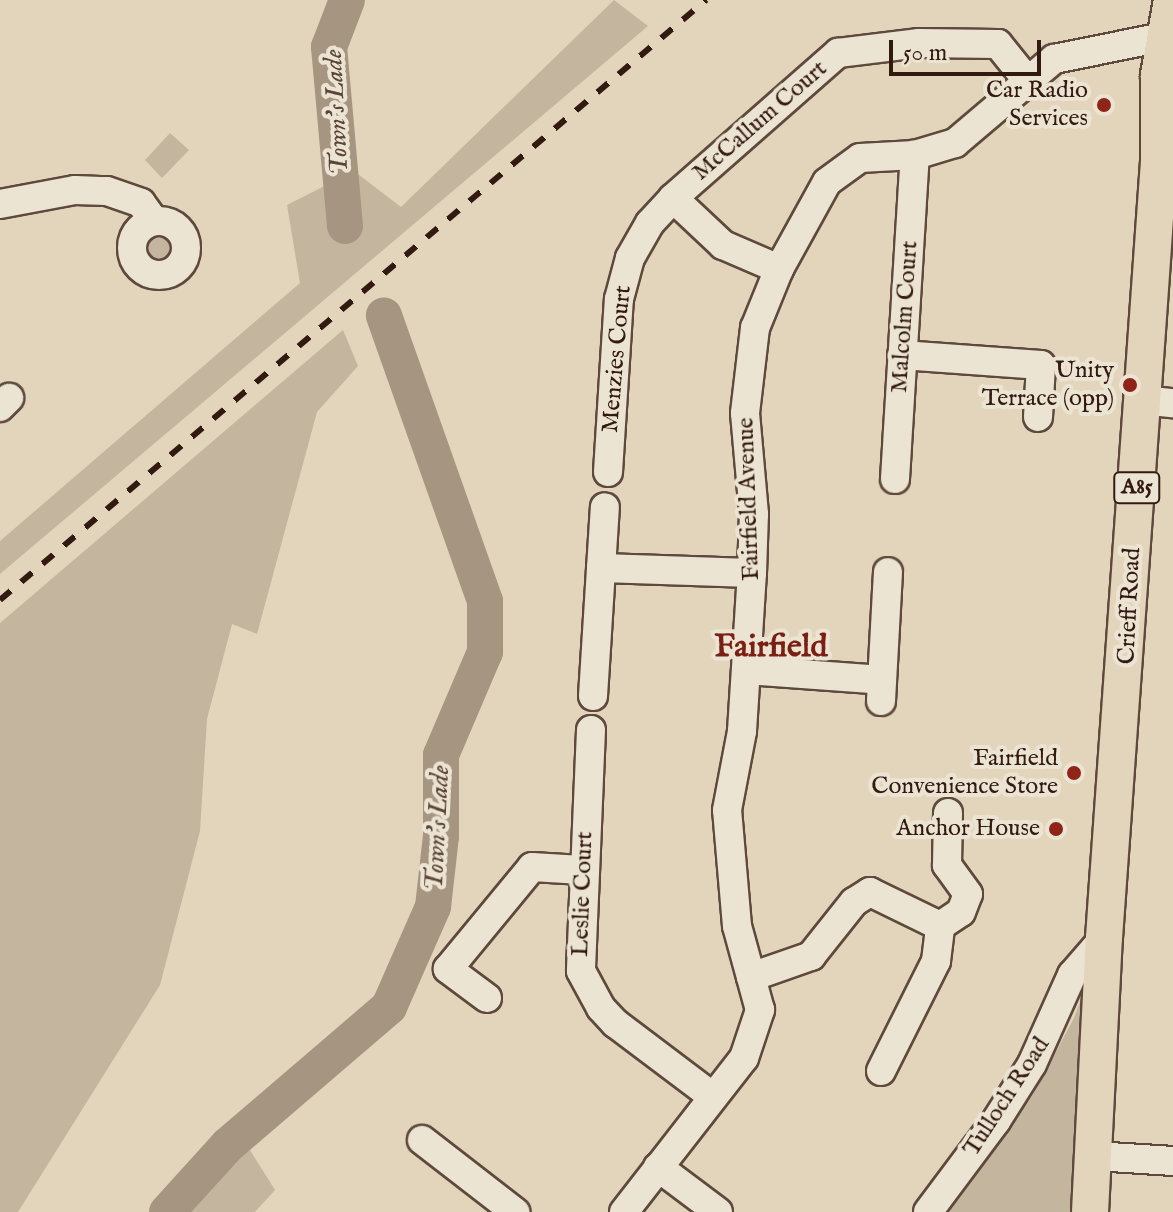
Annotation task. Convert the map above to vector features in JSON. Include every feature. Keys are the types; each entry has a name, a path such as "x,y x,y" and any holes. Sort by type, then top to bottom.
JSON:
{"main road":[{"name":"Crieff Road","path":"1090,1212 1104,938 1158,402 1168,37 1172,0"}],"street":[{"name":"Fairfield Avenue","path":"624,1212 744,1058 760,1010 737,926 727,810 747,670 752,573 754,514 745,413 755,328 779,269 827,182 860,158 915,155 955,143 1026,79 1054,59 1168,37"},
{"name":"McCallum Court","path":"673,198 838,53 919,43 998,44 1026,79"},
{"name":"Malcolm Court","path":"895,479 915,155"},
{"path":"0,204 75,190 107,191 141,203 154,221"},
{"path":"673,198 723,245 779,269"},
{"name":"Menzies Court","path":"608,472 624,279 640,237 673,198"},
{"path":"902,355 1041,365 1038,417"},
{"path":"593,696 605,507"},
{"path":"601,568 752,573"},
{"path":"747,670 881,690 888,572"},
{"name":"Leslie Court","path":"591,730 578,952 590,991 615,1023 712,1096"},
{"path":"881,1071 936,961 940,926 961,912 968,894 947,865 948,813"},
{"path":"487,998 448,969 532,867 582,870"},
{"path":"751,977 811,956 854,902 870,892 940,926"},
{"name":"Tulloch Road","path":"928,1212 996,1121 1032,1064 1072,975 1104,938"},
{"path":"422,1140 515,1212"},
{"path":"1094,1156 1173,1161"},
{"path":"658,1167 718,1212"}],"shaded area":[{"path":"614,0 648,26 0,574 0,541 300,283 287,205 354,171 401,207"},
{"path":"170,133 189,150 162,178 145,160"},
{"path":"159,232 170,236 174,247 170,258 159,262 148,258 144,247 148,236"},
{"path":"343,330 358,366 317,412 257,634 232,624 207,719 200,831 160,985 18,1212 0,1212 0,623"},
{"path":"1089,978 1079,1212 949,1212 1033,1094 1074,1018"},
{"path":"231,1120 275,1190 255,1212 160,1212"}],"waterway":[{"name":"Town's Lade","path":"345,226 329,47 347,0"},
{"name":"Town's Lade","path":"167,1212 228,1145 389,1007 433,907 441,836 441,755 485,652 485,601 384,315"}],"railway":[{"path":"0,600 706,0"}],"place":[{"name":"Car Radio Services","path":"1104,105"},
{"name":"Unity Terrace (opp)","path":"1130,385"},
{"name":"Fairfield Convenience Store","path":"1074,773"},
{"name":"Anchor House","path":"1056,829"}],"district":[{"name":"Fairfield","path":"771,648"}]}
